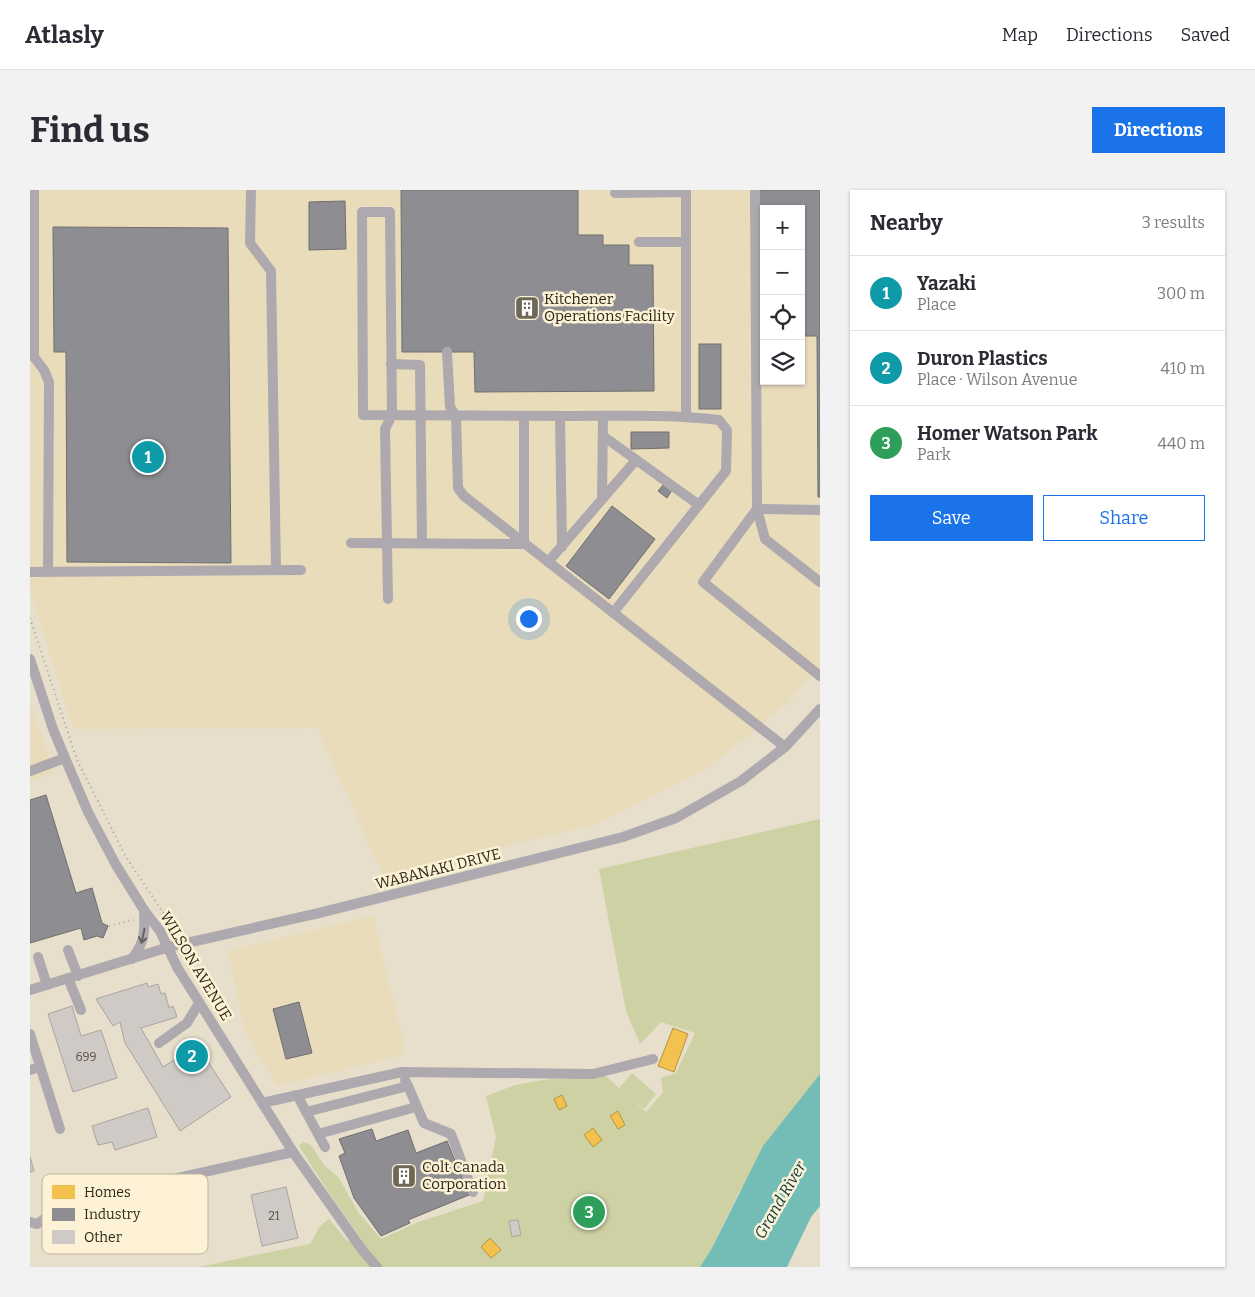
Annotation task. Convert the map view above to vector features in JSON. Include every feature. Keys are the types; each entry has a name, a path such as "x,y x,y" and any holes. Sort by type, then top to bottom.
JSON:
{"street":[{"path":"34,190 32,357 44,370 48,382 48,571"},
{"path":"251,190 250,243 271,271 276,570"},
{"path":"755,190 757,509 765,540 820,582"},
{"path":"615,192 686,191 686,416"},
{"path":"388,599 385,429 392,416 390,212 362,212 363,416 392,416 686,416 719,420 727,430 726,471 613,613"},
{"path":"639,242 686,242"},
{"path":"447,352 450,407 456,416 458,488 464,496 785,747"},
{"path":"391,364 420,365 422,543"},
{"path":"524,416 524,544"},
{"path":"560,416 562,547"},
{"path":"602,500 603,416"},
{"path":"603,436 699,505"},
{"path":"548,562 636,460"},
{"path":"757,509 820,510"},
{"path":"757,509 703,582 820,676"},
{"path":"351,543 524,544"},
{"path":"30,572 301,570"},
{"name":"WILSON AVENUE","path":"30,659 34,685 64,758 88,812 116,865 144,910 160,931 177,967 292,1152 363,1251 377,1267"},
{"name":"WABANAKI DRIVE","path":"30,990 169,947 319,913 623,838 676,818 741,781 785,747 820,709"},
{"path":"30,772 64,758"},
{"path":"132,959 141,948 145,934 144,910"},
{"path":"68,950 81,1010"},
{"path":"38,957 47,985"},
{"path":"160,1043 187,1023 200,1002"},
{"path":"30,1034 32,1048 60,1129"},
{"path":"262,1103 402,1072 593,1074 653,1059"},
{"path":"30,1070 40,1067"},
{"path":"402,1072 424,1123 451,1134 473,1192"},
{"path":"306,1112 408,1086"},
{"path":"297,1096 325,1147"},
{"path":"318,1134 416,1107"},
{"path":"195,1174 292,1152"}],"path":[{"path":"30,618 77,760 126,857 174,929"},
{"path":"109,926 134,920"}],"shaded area":[{"path":"30,190 820,190 820,666 787,703 707,769 594,825 383,875 317,728 73,729 30,589"},
{"path":"30,706 55,772 30,781"},
{"path":"373,916 406,1054 277,1086 245,1031 228,951"}],"green space":[{"path":"820,819 820,1074 800,1100 738,1194 712,1248 700,1267 198,1267 310,1244 320,1226 329,1219 347,1241 362,1240 299,1146 303,1142 311,1145 324,1165 339,1178 358,1212 381,1239 416,1223 483,1201 496,1137 486,1096 515,1085 589,1074 606,1076 619,1088 632,1073 656,1094 644,1109 631,1099 646,1112 663,1092 661,1078 676,1073 695,1033 661,1022 640,1044 626,1011 599,869"}],"water":[{"name":"Grand River","path":"820,1074 820,1206 811,1217 787,1267 700,1267 712,1248 763,1146"}],"building: Homes":[{"path":"673,1028 688,1034 674,1072 658,1066"},
{"path":"562,1095 567,1106 559,1110 554,1099"},
{"path":"618,1111 625,1125 618,1129 610,1116"},
{"path":"593,1128 602,1140 593,1147 584,1135"},
{"path":"490,1238 501,1250 491,1258 481,1247"}],"building: Industry":[{"name":"Kitchener Operations Facility","path":"401,190 578,190 578,235 603,235 603,245 629,245 629,265 653,265 654,391 475,392 474,352 402,352"},
{"path":"758,190 820,190 820,497 818,497 817,336 805,336 805,205 760,205 759,336"},
{"path":"345,201 346,249 309,250 309,202"},
{"path":"53,227 228,228 231,563 67,562 66,352 54,352"},
{"path":"699,344 721,344 721,409 699,409"},
{"path":"631,432 669,432 669,448 631,449"},
{"path":"664,484 672,490 667,498 658,491"},
{"path":"612,506 655,539 609,599 566,566"},
{"path":"46,795 76,893 92,888 102,923 108,926 103,938 97,936 84,940 81,928 30,943 30,800"},
{"path":"299,1002 312,1053 286,1059 273,1009"},
{"name":"Colt Canada Corporation","path":"372,1129 376,1141 408,1130 416,1153 447,1141 469,1195 408,1220 410,1223 381,1236 354,1198 339,1156 345,1153 339,1139"}],"building: Other":[{"path":"147,983 148,987 158,984 161,994 165,993 169,1008 173,1006 177,1017 141,1028 163,1067 197,1045 231,1097 180,1131 125,1043 120,1022 113,1026 96,999"},
{"path":"72,1006 81,1036 101,1030 117,1078 73,1092 48,1014"},
{"path":"148,1108 157,1137 115,1150 112,1142 98,1145 92,1126"},
{"path":"30,1157 34,1171 30,1172"},
{"path":"286,1187 298,1238 262,1246 251,1195"},
{"path":"518,1220 521,1235 512,1237 509,1221"}],"place":[{"name":"Kitchener Operations Facility","path":"527,308"},
{"name":"Yazaki","path":"148,457"},
{"name":"Duron Plastics","path":"192,1056"},
{"name":"Colt Canada Corporation","path":"404,1176"},
{"name":"Homer Watson Park","path":"589,1212"}]}
